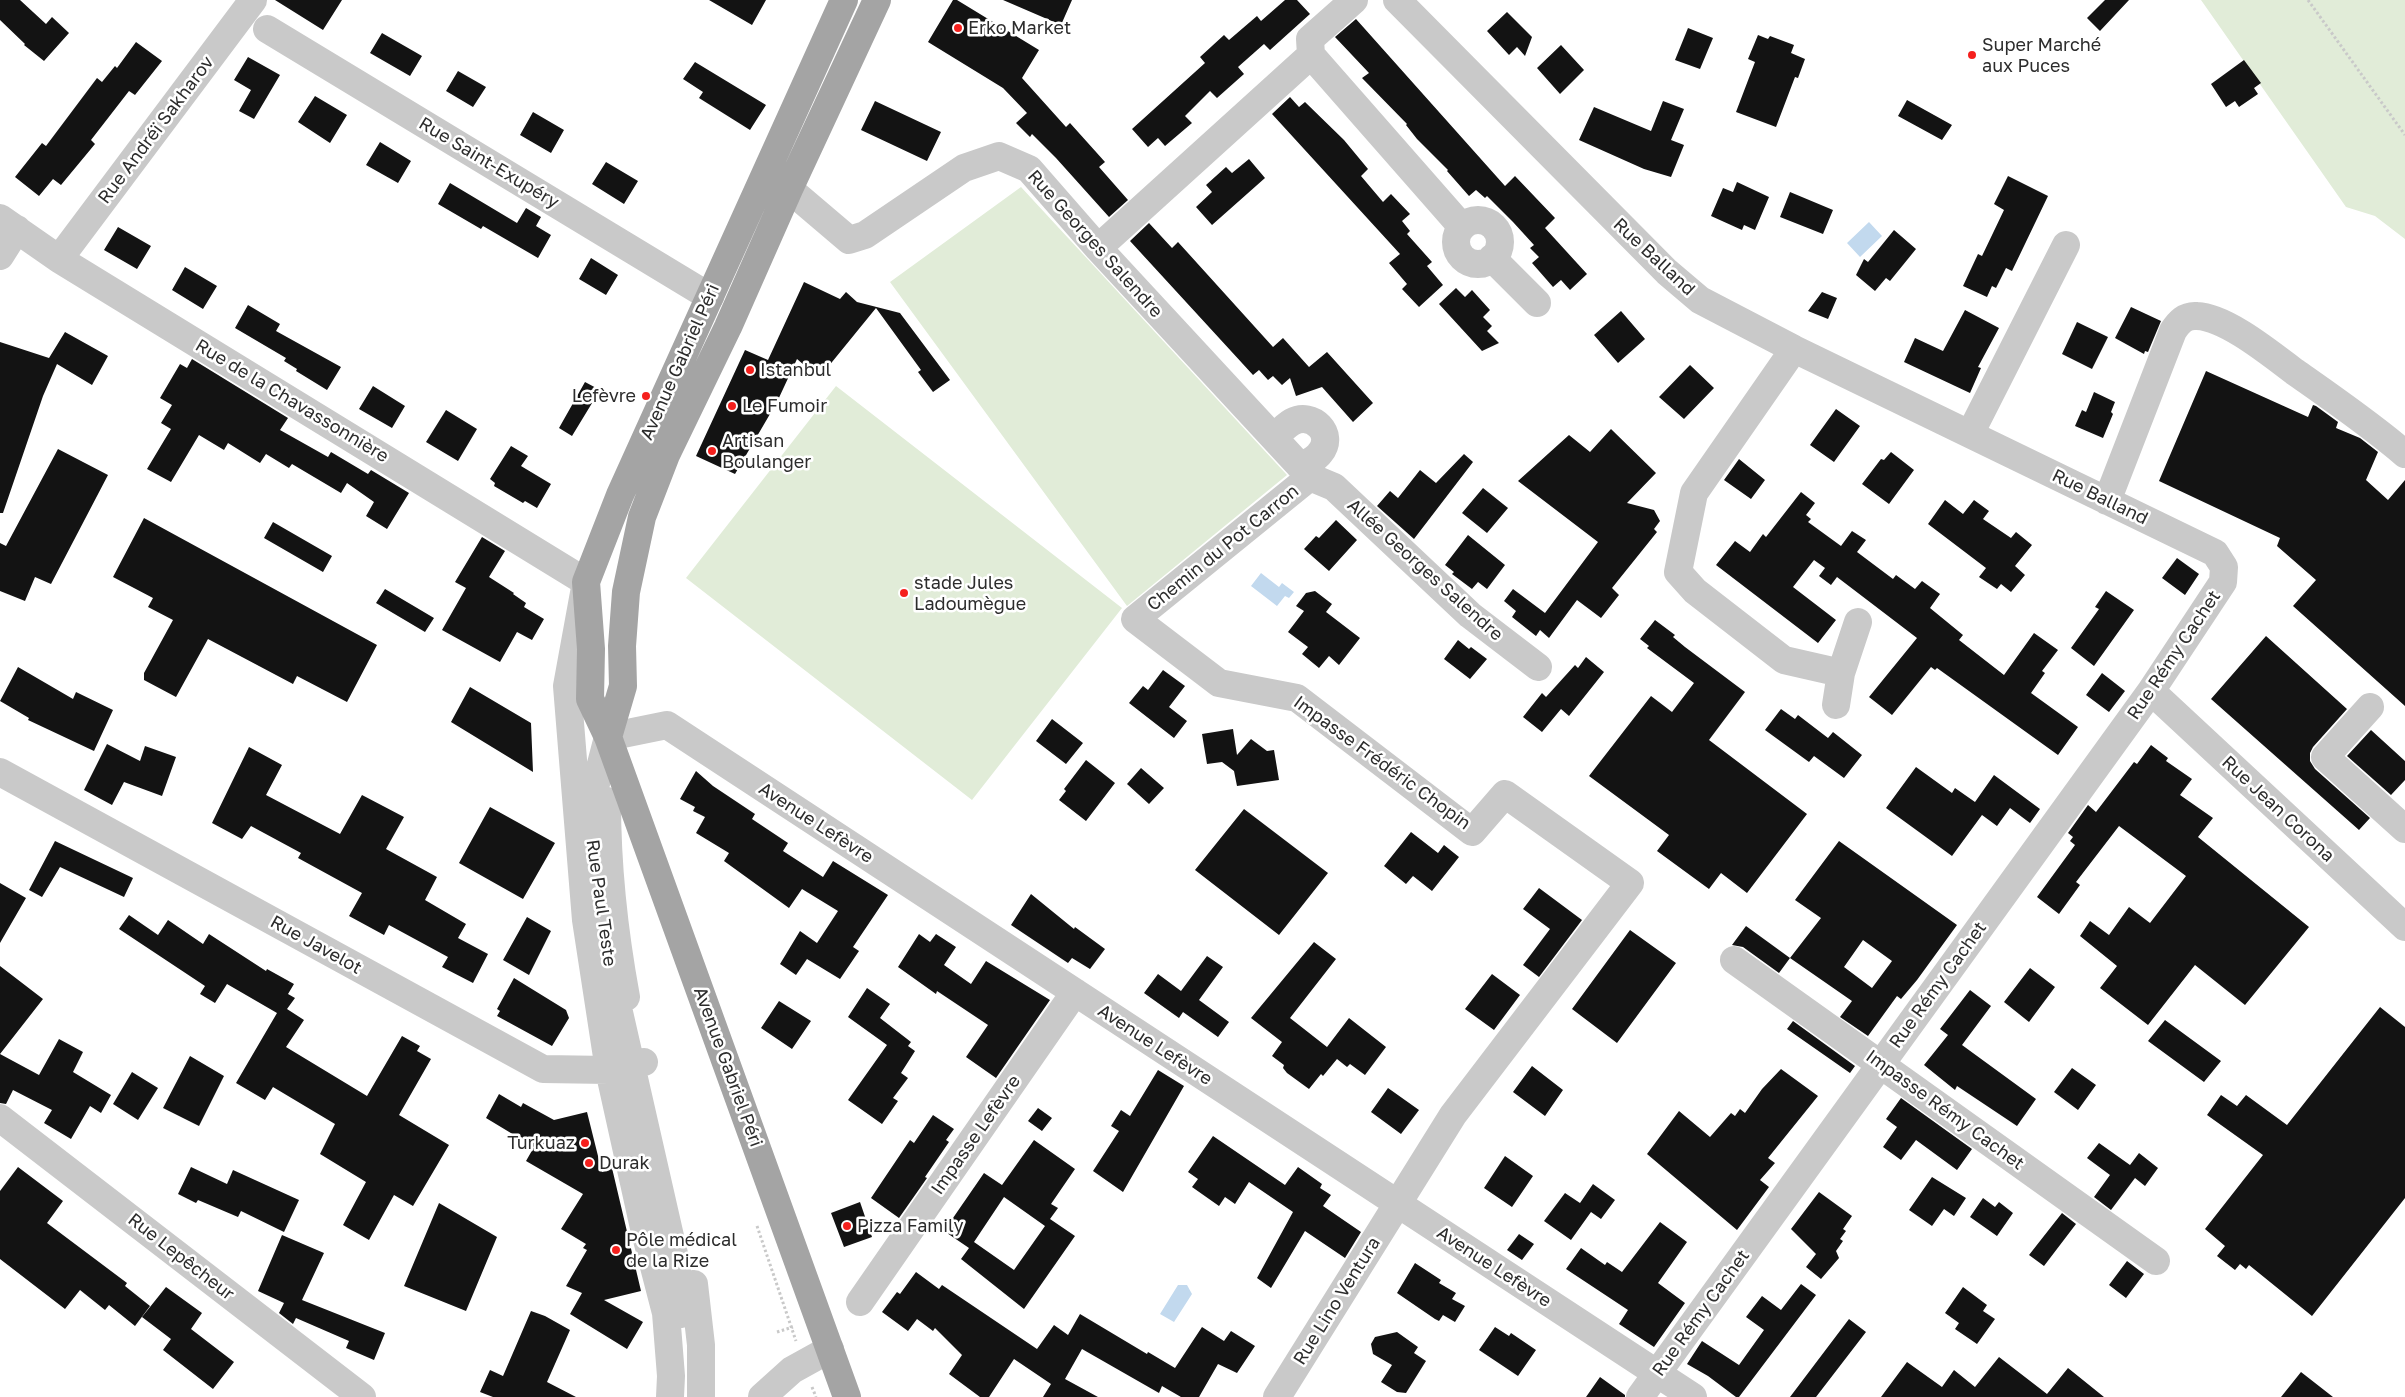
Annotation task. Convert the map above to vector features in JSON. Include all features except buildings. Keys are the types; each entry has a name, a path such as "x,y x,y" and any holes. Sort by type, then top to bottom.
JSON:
{"main road":[{"name":"Avenue Gabriel Péri","path":"844,0 620,495 586,582 591,649 590,699 608,736 847,1397"},
{"name":"Avenue Gabriel Péri","path":"608,736 623,686 622,646 626,592 642,517 666,455 728,326 877,0"}],"street":[{"name":"Rue Andréï Sakharov","path":"59,260 253,0"},
{"path":"1354,0 1310,38 1311,55 1462,227 1467,223 1480,220 1492,225 1497,230 1500,244 1492,258 1537,303"},
{"name":"Rue Balland","path":"1397,0 1667,272 1700,300 1794,349 2215,553 2224,567"},
{"name":"Rue Saint-Exupéry","path":"267,29 710,297"},
{"path":"1098,248 1311,55"},
{"name":"Rue Georges Salendre","path":"789,189 849,240 865,235 964,168 999,156 1029,168 1098,248 1305,472"},
{"name":"Rue de la Chavassonnière","path":"8,224 59,260 586,582"},
{"path":"0,256 8,224"},
{"path":"1970,434 2066,245"},
{"path":"2107,501 2173,331 2181,320 2194,315 2211,318 2252,340 2373,427 2405,454"},
{"path":"1794,349 1694,493 1678,572 1695,590 1784,660 1842,673"},
{"path":"1274,438 1292,422 1304,419 1314,421 1320,426 1325,433 1325,444 1320,454 1305,472"},
{"name":"Chemin du Pot Carron","path":"1135,619 1305,472"},
{"name":"Allée Georges Salendre","path":"1305,472 1334,487 1470,614 1538,667"},
{"name":"Rue Rémy Cachet","path":"1640,1397 2151,691 2223,582 2224,567"},
{"name":"Rue Paul Teste","path":"586,582 566,686 586,920 628,1066 693,1271 701,1345 701,1397"},
{"name":"Impasse Frédéric Chopin","path":"1135,619 1219,683 1297,698 1472,832 1506,794 1630,883 1453,1114 1398,1204"},
{"path":"1836,705 1842,673 1858,622"},
{"name":"Rue Jean Corona","path":"2151,691 2405,927"},
{"path":"2370,707 2325,757 2405,829"},
{"name":"Avenue Lefèvre","path":"608,736 668,726 1693,1397"},
{"name":"Rue Paul Teste","path":"608,736 607,829 614,929 626,996 628,1066 644,1228 666,1313 671,1376 670,1397"},
{"name":"Rue Javelot","path":"0,772 543,1068 628,1066"},
{"name":"Impasse Rémy Cachet","path":"1734,960 2156,1260"},
{"name":"Impasse Lefèvre","path":"860,1302 1075,992"},
{"name":"Rue Paul Teste","path":"628,1066 677,1267 677,1291 685,1333 686,1397"},
{"name":"Rue Lepêcheur","path":"0,1118 362,1397"},
{"name":"Rue Lino Ventura","path":"1276,1397 1398,1204"},
{"path":"762,1397 792,1370 830,1349"}],"path":[{"path":"2308,0 2405,135"}],"green space":[{"path":"2201,0 2405,0 2405,239 2375,216 2346,207"},
{"path":"1021,187 1287,475 1127,606 890,282"},
{"name":"stade Jules Ladoumègue","path":"836,386 1122,608 972,800 686,578"}],"water":[{"path":"1869,222 1882,236 1860,257 1847,243"},
{"path":"1261,573 1279,587 1282,583 1294,592 1289,598 1285,596 1277,606 1251,586"},
{"path":"1178,1285 1187,1285 1192,1294 1174,1322 1160,1314"}],"place":[{"name":"Erko Market","path":"958,28"},
{"name":"Super Marché aux Puces","path":"1972,55"},
{"name":"Istanbul","path":"750,370"},
{"name":"Lefèvre","path":"646,396"},
{"name":"Le Fumoir","path":"732,406"},
{"name":"Artisan Boulanger","path":"712,451"},
{"name":"stade Jules Ladoumègue","path":"904,593"},
{"name":"Turkuaz","path":"585,1143"},
{"name":"Durak","path":"589,1163"},
{"name":"Pizza Family","path":"847,1226"},
{"name":"Pôle médical de la Rize","path":"616,1250"}]}
